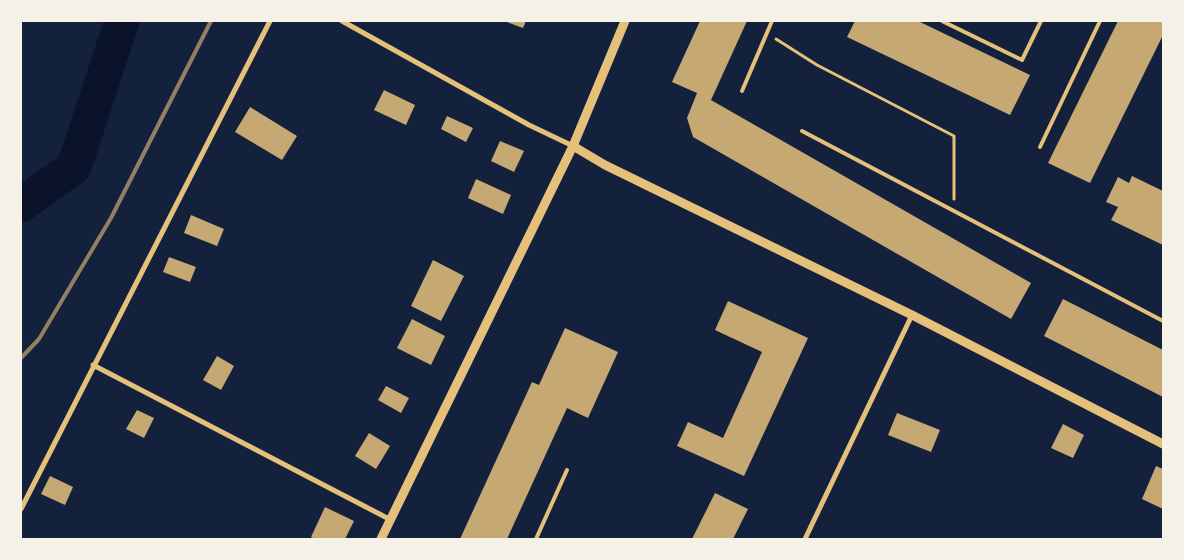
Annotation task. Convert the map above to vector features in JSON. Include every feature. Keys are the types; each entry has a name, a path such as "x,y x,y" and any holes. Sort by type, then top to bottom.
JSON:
{"street":[{"path":"21,509 270,21"},
{"path":"342,21 529,125 606,165 912,315 1163,444"},
{"path":"382,539 572,146 626,21"},
{"path":"805,539 912,315"},
{"path":"93,365 390,520"}],"lane":[{"path":"742,91 772,21"},
{"path":"942,21 1022,60 1041,21"},
{"path":"1040,147 1100,21"},
{"path":"802,131 1163,321"},
{"path":"536,539 567,470"}],"path":[{"path":"767,33 817,65 954,136 954,212"}],"building":[{"path":"504,21 526,21 523,28"},
{"path":"700,21 747,21 711,100 1031,283 1011,319 693,137 687,118 697,93 672,82"},
{"path":"855,21 918,21 1030,75 1010,115 847,37"},
{"path":"1118,21 1163,21 1163,35 1090,183 1048,163"},
{"path":"384,90 415,105 406,125 374,110"},
{"path":"250,107 297,136 282,160 235,132"},
{"path":"447,116 473,128 466,142 441,129"},
{"path":"500,141 524,151 514,172 491,161"},
{"path":"1132,176 1163,191 1163,245 1111,220 1118,207 1106,202 1118,177 1129,183"},
{"path":"476,179 511,195 503,214 468,198"},
{"path":"191,215 224,229 217,246 184,233"},
{"path":"169,257 196,267 190,282 163,272"},
{"path":"433,260 464,276 441,321 411,306"},
{"path":"1063,299 1163,350 1163,397 1044,336"},
{"path":"728,301 808,338 744,476 677,446 688,422 723,438 762,352 715,330"},
{"path":"412,319 445,336 431,365 397,348"},
{"path":"565,328 618,352 588,418 567,408 507,539 460,539 532,382 539,385"},
{"path":"217,356 234,366 221,390 203,380"},
{"path":"386,386 409,398 401,413 378,400"},
{"path":"137,410 154,418 144,438 126,429"},
{"path":"897,413 940,430 931,452 888,435"},
{"path":"1063,424 1084,435 1073,458 1051,448"},
{"path":"369,433 390,446 376,469 355,456"},
{"path":"1156,466 1163,469 1163,509 1142,499"},
{"path":"50,476 73,487 65,505 41,494"},
{"path":"715,493 748,509 733,539 692,539"},
{"path":"325,507 354,521 345,539 315,539 311,537"}],"waterway":[{"path":"21,205 74,167 122,21"}],"railway":[{"path":"21,358 39,339 111,218 211,21"}]}
